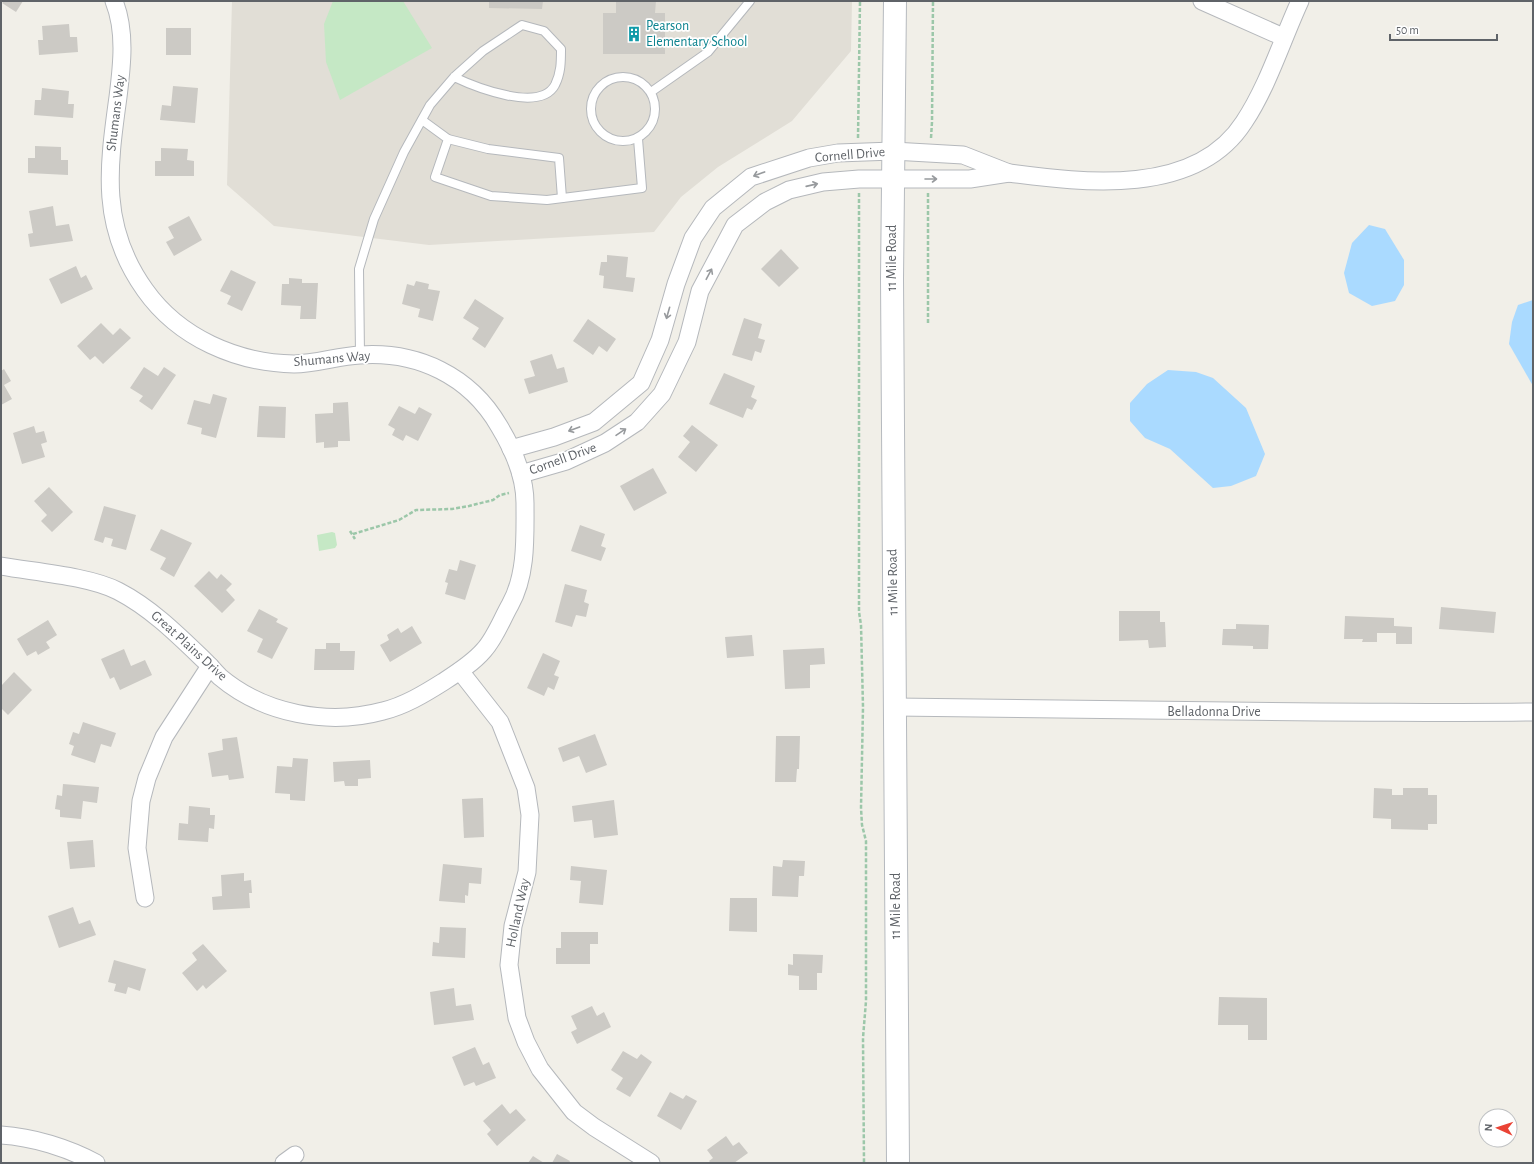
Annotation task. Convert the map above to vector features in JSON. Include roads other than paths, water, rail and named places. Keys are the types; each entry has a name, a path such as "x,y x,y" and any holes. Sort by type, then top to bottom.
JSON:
{"street":[{"name":"Shumans Way","path":"114,1 118,11 123,41 109,190 112,216 119,242 131,268 147,294 166,314 185,330 226,352 247,358 298,364 360,355 399,356 419,361 461,382 489,409 511,449 523,482"},
{"name":"11 Mile Road","path":"895,1 892,179 898,1163"},
{"path":"1202,1 1283,37"},
{"path":"1009,173 1061,180 1112,181 1155,178 1197,163 1226,143 1243,124 1257,102 1283,37 1300,1"},
{"name":"Cornell Drive","path":"511,449 554,437 594,422 641,383 660,340 676,284 693,238 713,208 751,177 784,165 838,153 893,151 963,155 1009,173"},
{"path":"784,165 789,190"},
{"name":"Cornell Drive","path":"523,482 605,443 637,422 662,394 687,342 700,291 734,225 765,202 789,190 823,182 859,179 970,179 1009,173"},
{"path":"676,284 700,291"},
{"path":"641,383 662,394"},
{"name":"Cornell Drive","path":"594,422 605,443"},
{"name":"Great Plains Drive","path":"1,566 85,581 115,589 150,610 220,677 246,694 274,707 310,716 346,718 384,711 422,696 460,671 485,649 516,595 525,550 523,482"},
{"path":"145,898 137,848 140,801 164,737 210,666"},
{"name":"Holland Way","path":"460,671 500,722 526,788 530,815 527,872 513,926 508,965 517,1018 526,1042 540,1069 574,1112 594,1127 651,1163"},
{"name":"Belladonna Drive","path":"895,707 1152,712 1347,712 1438,714 1533,712"},
{"path":"1,1135 37,1141 66,1150 96,1163"}],"lane":[{"path":"651,92 708,52 750,1"},
{"path":"360,355 359,269 374,219 404,152 430,105 454,77 483,51 522,24 544,31 561,49 561,69 554,87 541,96 515,97 474,87 454,77"},
{"path":"624,76 635,78 644,84 651,92 655,102 654,122 647,132 638,139 617,142 607,138 599,131 593,122 591,111 592,101 596,91 604,83 613,78 624,76"},
{"path":"422,120 448,139 488,149 559,158 562,198"},
{"path":"448,139 435,177 491,196 547,200 642,188 638,139"}],"water":[{"path":"1369,225 1385,229 1404,260 1404,285 1395,301 1372,306 1349,293 1344,273 1352,243"},
{"path":"1533,300 1533,386 1509,344 1512,322 1518,305"},
{"path":"1168,370 1196,372 1213,378 1246,408 1265,454 1256,476 1231,486 1213,488 1170,449 1145,438 1130,421 1130,403 1147,384"}],"place":[{"name":"Pearson Elementary School","path":"634,34"}]}
